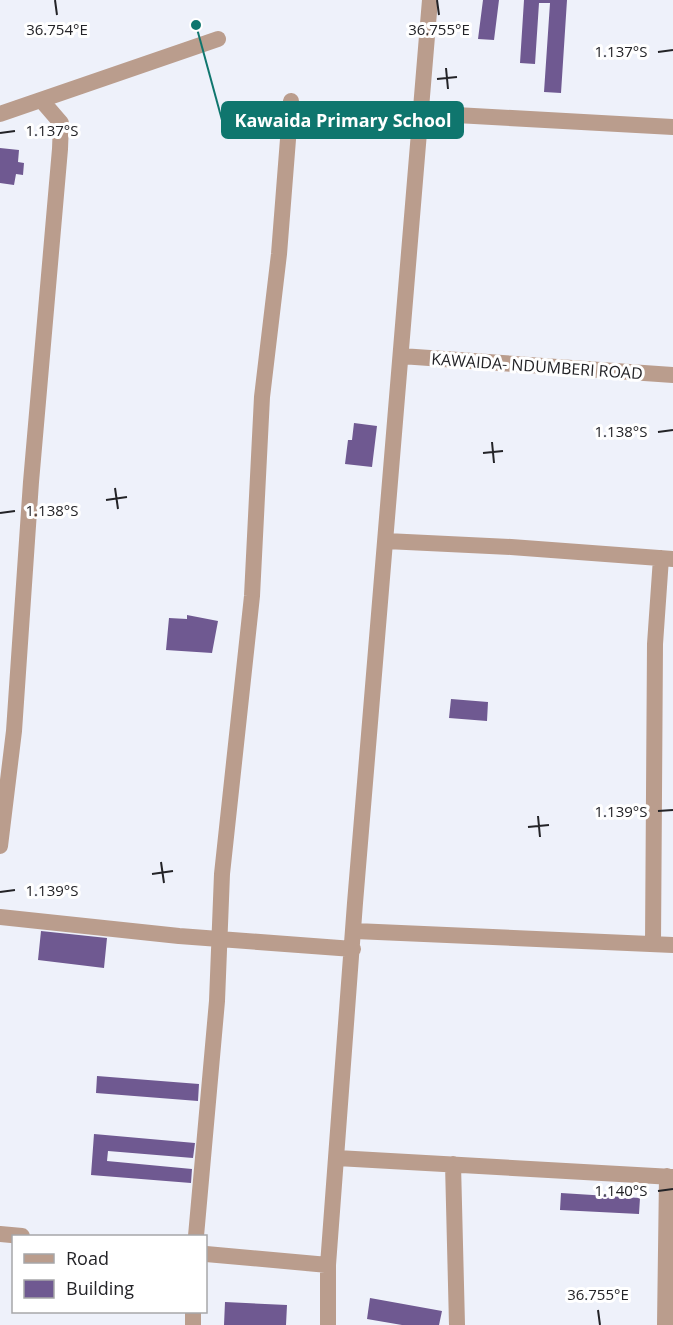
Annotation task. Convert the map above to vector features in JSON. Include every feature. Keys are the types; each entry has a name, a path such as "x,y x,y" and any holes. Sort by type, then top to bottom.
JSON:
{"street":[{"path":"328,1325 328,1265 430,0"},
{"path":"0,114 218,39"},
{"path":"0,846 14,731 30,493 60,149 61,123 42,100"},
{"path":"196,1235 217,1001 218,939 239,703 252,596 262,397 279,254 291,101"},
{"path":"420,113 673,127"},
{"name":"KAWAIDA- NDUMBERI ROAD","path":"401,356 673,375"},
{"path":"386,541 667,558 655,644 653,944"},
{"path":"0,917 218,939 353,949"},
{"path":"355,931 673,945"},
{"path":"337,1158 670,1177 665,1325"},
{"path":"453,1164 457,1325"},
{"path":"207,1254 328,1265"}],"building":[{"path":"483,0 499,0 494,40 478,39"},
{"path":"524,0 567,0 561,93 544,92 550,3 539,3 535,64 520,63"},
{"path":"0,148 19,150 18,162 24,163 23,175 16,174 14,185 0,183"},
{"path":"354,423 377,426 372,467 345,464 348,440 352,440"},
{"path":"187,615 218,621 212,653 166,650 169,618 187,619"},
{"path":"451,699 488,702 487,721 449,718"},
{"path":"41,931 107,938 104,968 38,960"},
{"path":"97,1076 199,1084 198,1101 96,1093"},
{"path":"94,1134 195,1143 193,1158 108,1151 107,1161 192,1169 191,1183 91,1175"},
{"path":"561,1193 640,1198 639,1214 560,1210"},
{"path":"370,1298 442,1311 439,1325 402,1325 367,1319"},
{"path":"225,1302 287,1305 286,1325 224,1325"}],"place":[{"name":"Kawaida Primary School","path":"196,25"}]}
